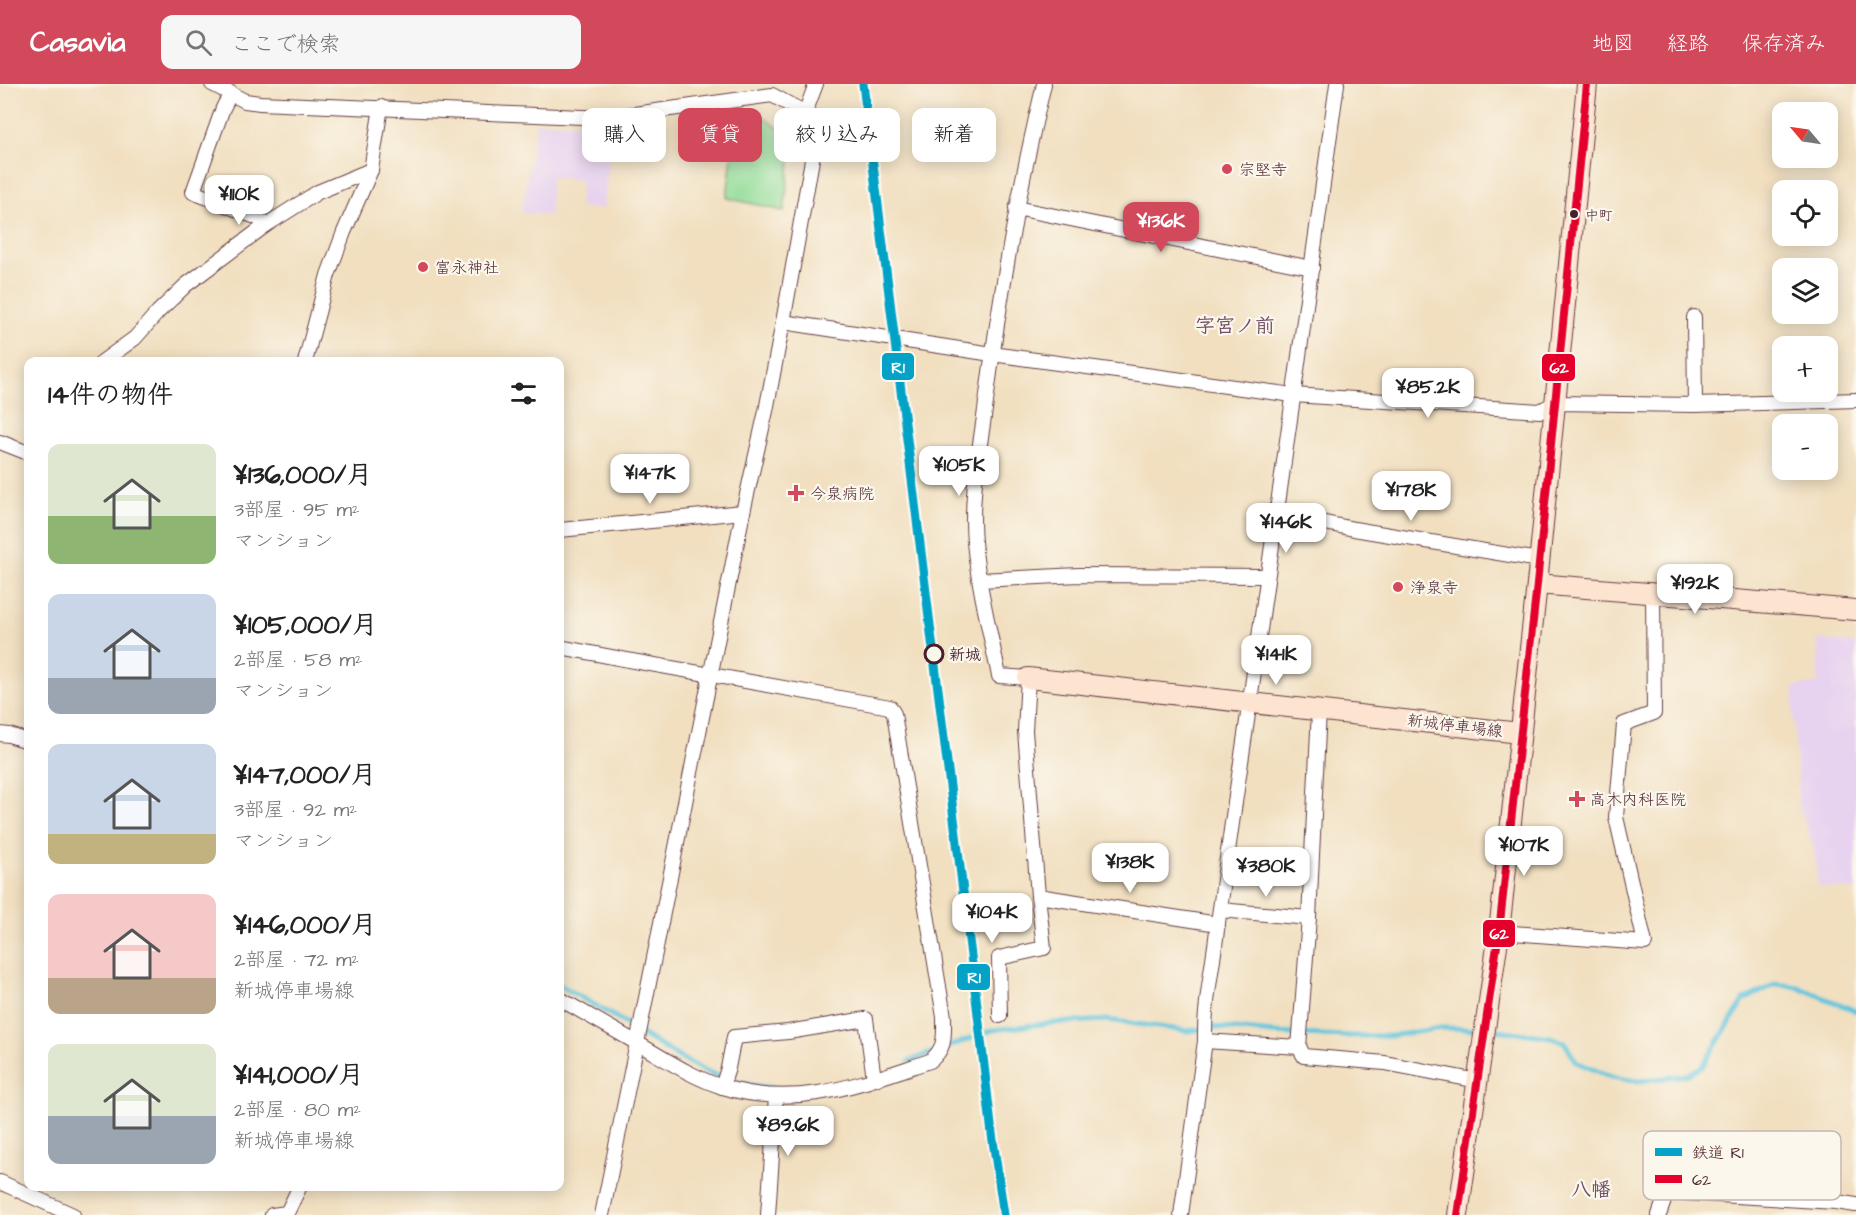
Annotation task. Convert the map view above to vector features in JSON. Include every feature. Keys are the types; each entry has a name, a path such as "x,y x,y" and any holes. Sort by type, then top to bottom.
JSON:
{"main road":[{"name":"新城停車場線","path":"1028,678 1520,733 1587,84"},
{"path":"1537,584 1856,610"},
{"path":"1458,1215 1499,932 1520,733"}],"street":[{"path":"212,84 245,101 260,103 605,118 773,89 798,108"},
{"path":"807,108 816,84"},
{"path":"1000,1016 999,958 1044,948 1025,731 1028,678 999,676 974,541 975,496 992,354 1016,208 1044,84"},
{"path":"1181,1215 1266,576 1277,513 1337,84"},
{"path":"231,93 223,108 193,192 258,218 266,225"},
{"path":"305,357 328,275 370,170 381,107"},
{"path":"602,1215 743,512 766,411 812,162"},
{"path":"109,357 135,338 186,285 266,225 318,192 370,170"},
{"path":"1016,208 1312,268"},
{"path":"1694,317 1695,405"},
{"path":"783,322 992,354 1293,395 1540,411 1555,404 1695,405 1856,400"},
{"path":"0,442 24,451"},
{"path":"564,530 743,512"},
{"path":"1277,513 1354,529 1539,560"},
{"path":"980,580 1079,575 1266,576"},
{"path":"1499,932 1645,943 1616,817 1624,724 1654,713 1653,593"},
{"path":"564,648 890,707 894,714 944,1017 941,1048 930,1061 874,1073 831,1092 776,1096 724,1079 692,1075 639,1036 564,1001"},
{"path":"1319,710 1309,918 1300,1039 1304,1056 1384,1063 1478,1081"},
{"path":"0,734 24,740"},
{"path":"1038,896 1219,917 1309,918"},
{"path":"724,1079 734,1037 788,1032 866,1019 874,1073"},
{"path":"1205,1032 1300,1039"},
{"path":"768,1215 776,1096"},
{"path":"0,1182 73,1215"},
{"path":"272,1215 288,1214 298,1191"},
{"path":"1659,1215 1664,1200"},
{"path":"1802,1200 1856,1206"}],"shaded area":[{"path":"536,122 582,123 582,162 609,162 603,209 579,207 581,180 551,177 550,215 521,213"},
{"path":"1818,639 1856,644 1856,890 1818,887 1814,848 1798,803 1794,687 1818,683"}],"green space":[{"path":"763,117 774,125 774,162 790,162 784,211 727,198 731,162 762,162"}],"waterway":[{"path":"1489,1029 1551,1037 1565,1043 1576,1062 1612,1077 1638,1081 1686,1075 1702,1067 1744,1000 1776,984 1798,987 1856,1011"},
{"path":"564,987 674,1054 715,1075 759,1087 811,1087"},
{"path":"943,1049 993,1030 1051,1023 1108,1020 1188,1031 1214,1027 1273,1033 1346,1036 1391,1036 1441,1028 1480,1029"},
{"path":"909,1061 931,1053"}],"rail line":[{"name":"R1","path":"863,84 992,1134 1004,1215"}],"transit line":[{"name":"62","path":"1458,1215 1499,932 1537,584 1587,84"}],"place":[{"name":"宗堅寺","path":"1227,169"},
{"name":"中町","path":"1574,214"},
{"name":"富永神社","path":"423,267"},
{"name":"今泉病院","path":"796,493"},
{"name":"浄泉寺","path":"1398,587"},
{"name":"新城","path":"934,654"},
{"name":"高木内科医院","path":"1577,799"}],"district":[{"name":"字宮ノ前","path":"1235,325"},
{"name":"八幡","path":"1591,1189"}]}
